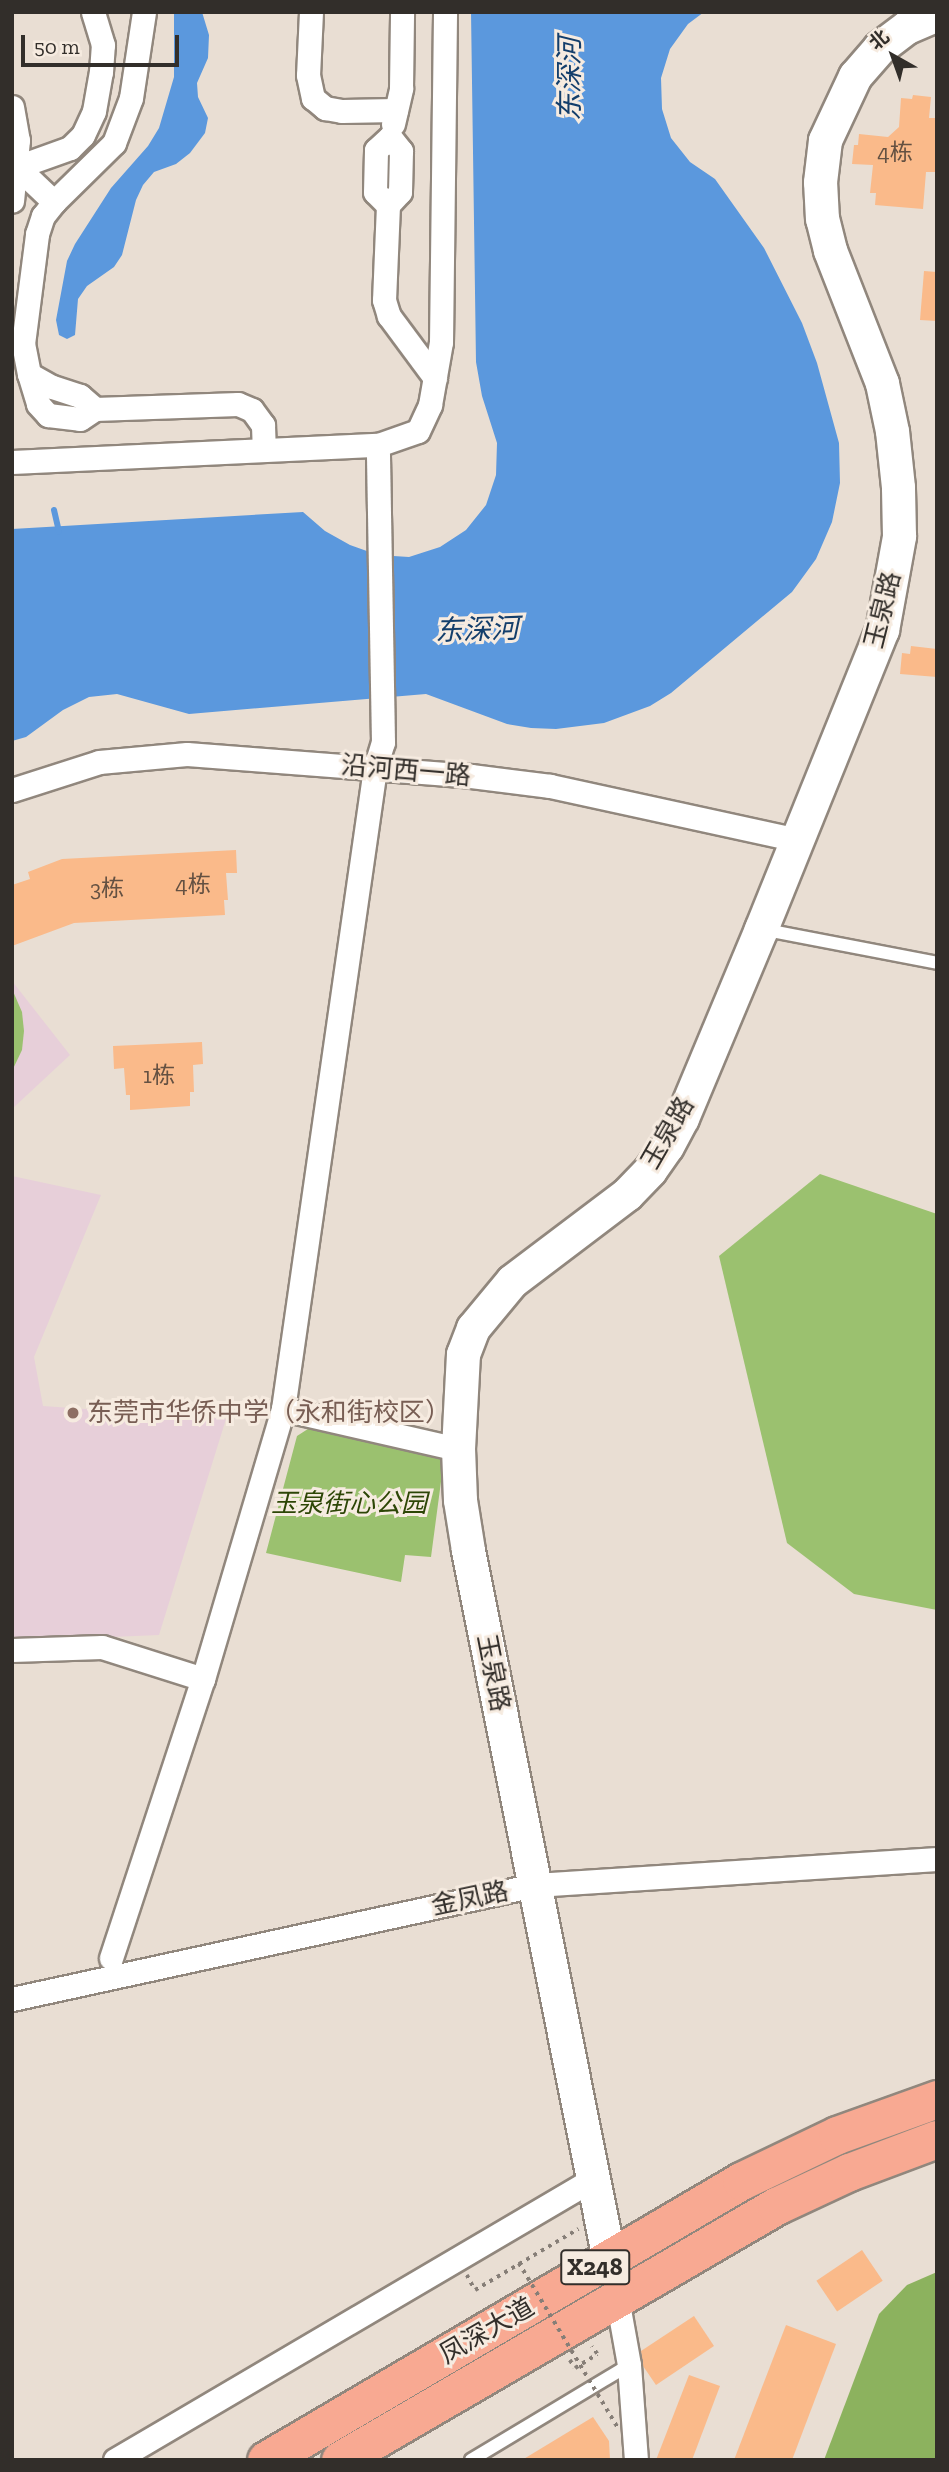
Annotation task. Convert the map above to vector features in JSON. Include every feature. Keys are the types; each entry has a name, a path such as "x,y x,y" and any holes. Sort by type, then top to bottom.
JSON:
{"main road":[{"name":"凤深大道","path":"266,2460 765,2168 837,2135 937,2099"},
{"name":"凤深大道","path":"340,2460 776,2206 849,2172 937,2139"}],"street":[{"path":"17,167 69,148 83,135 93,111 101,72 103,45 93,12"},
{"path":"144,12 131,98 123,124 106,152 43,216 37,234 23,344 29,374 52,387 80,396 95,409 238,404 252,411 263,425 264,450"},
{"path":"311,12 308,75 313,98 326,108 342,111 396,110"},
{"path":"402,12 401,88 390,137 401,151 400,192 388,205 384,300 389,316 435,378"},
{"path":"12,462 378,446 418,431 430,405 441,342 444,12"},
{"name":"玉泉路","path":"609,2259 468,1550 460,1500 458,1449 459,1382 463,1354 473,1328 512,1281 627,1194 650,1170 682,1118 882,630 899,536 896,465 882,383 830,250 822,219 820,183 825,140 855,76 879,48 907,27 937,14"},
{"path":"12,107 18,140 12,201"},
{"path":"17,167 54,202"},
{"path":"111,1958 203,1679 283,1409 374,768 383,742 378,446"},
{"name":"沿河西一路","path":"12,790 100,762 187,754 374,768 550,786 798,840"},
{"path":"283,1409 458,1449"},
{"path":"12,1650 102,1647 203,1679"},
{"name":"金凤路","path":"12,1999 535,1885 937,1859"},
{"path":"115,2460 593,2179"},
{"path":"617,2298 629,2365 636,2460"}],"lane":[{"path":"761,929 937,963"},
{"path":"471,2460 629,2365"}],"path":[{"path":"475,2290 564,2236"},
{"path":"519,2263 618,2428"},
{"path":"567,2355 575,2368 597,2351 591,2347 575,2357"}],"shaded area":[{"path":"12,981 70,1055 12,1109"},
{"name":"东莞市华侨中学（永和街校区）","path":"12,1176 101,1195 34,1357 43,1406 226,1419 159,1635 12,1641"}],"green space":[{"path":"12,989 22,1012 24,1031 22,1050 12,1071"},
{"path":"820,1174 937,1214 937,1610 854,1594 787,1543 719,1256"},
{"name":"玉泉街心公园","path":"311,1427 444,1459 431,1557 405,1555 401,1582 266,1553 297,1436"},
{"path":"937,2272 937,2460 824,2460 879,2314 907,2285"}],"water":[{"path":"174,12 202,12 209,35 208,58 197,83 198,97 208,118 205,133 190,153 176,164 154,172 143,185 136,200 122,255 114,267 87,286 78,299 75,335 67,339 59,335 56,320 67,261 111,188 148,146 159,128 174,77"},
{"name":"东深河","path":"471,12 704,12 688,24 670,49 661,78 662,109 671,138 690,162 715,179 764,248 802,323 817,363 839,443 840,483 832,522 816,559 792,592 671,693 650,706 604,723 556,729 531,728 507,724 426,694 189,714 117,694 89,697 63,710 26,737 12,741 12,529 303,512 325,531 350,545 378,555 409,557 440,547 466,530 486,505 496,475 497,443 482,396 476,362"}],"building":[{"path":"913,95 931,97 929,118 937,118 937,172 926,172 923,209 875,205 876,193 870,193 873,165 852,164 854,145 858,145 859,134 888,137 899,127 901,98 912,99"},
{"path":"924,271 937,272 937,321 920,320"},
{"path":"911,646 937,649 937,677 900,674 902,653 910,654"},
{"path":"236,850 237,873 226,873 228,900 224,900 225,915 74,923 12,946 12,885 30,879 28,872 62,859"},
{"path":"202,1042 203,1064 193,1065 194,1092 190,1092 190,1106 130,1110 130,1095 126,1095 124,1068 114,1069 113,1046"},
{"path":"862,2250 883,2281 837,2311 816,2281"},
{"path":"694,2316 714,2346 656,2385 643,2366 641,2351"},
{"path":"786,2325 836,2344 792,2460 734,2460"},
{"path":"689,2375 720,2386 692,2460 656,2460"},
{"path":"593,2417 609,2441 610,2460 522,2460"}],"waterway":[{"path":"54,510 59,531"}],"place":[{"name":"东莞市华侨中学（永和街校区）","path":"73,1413"}]}
